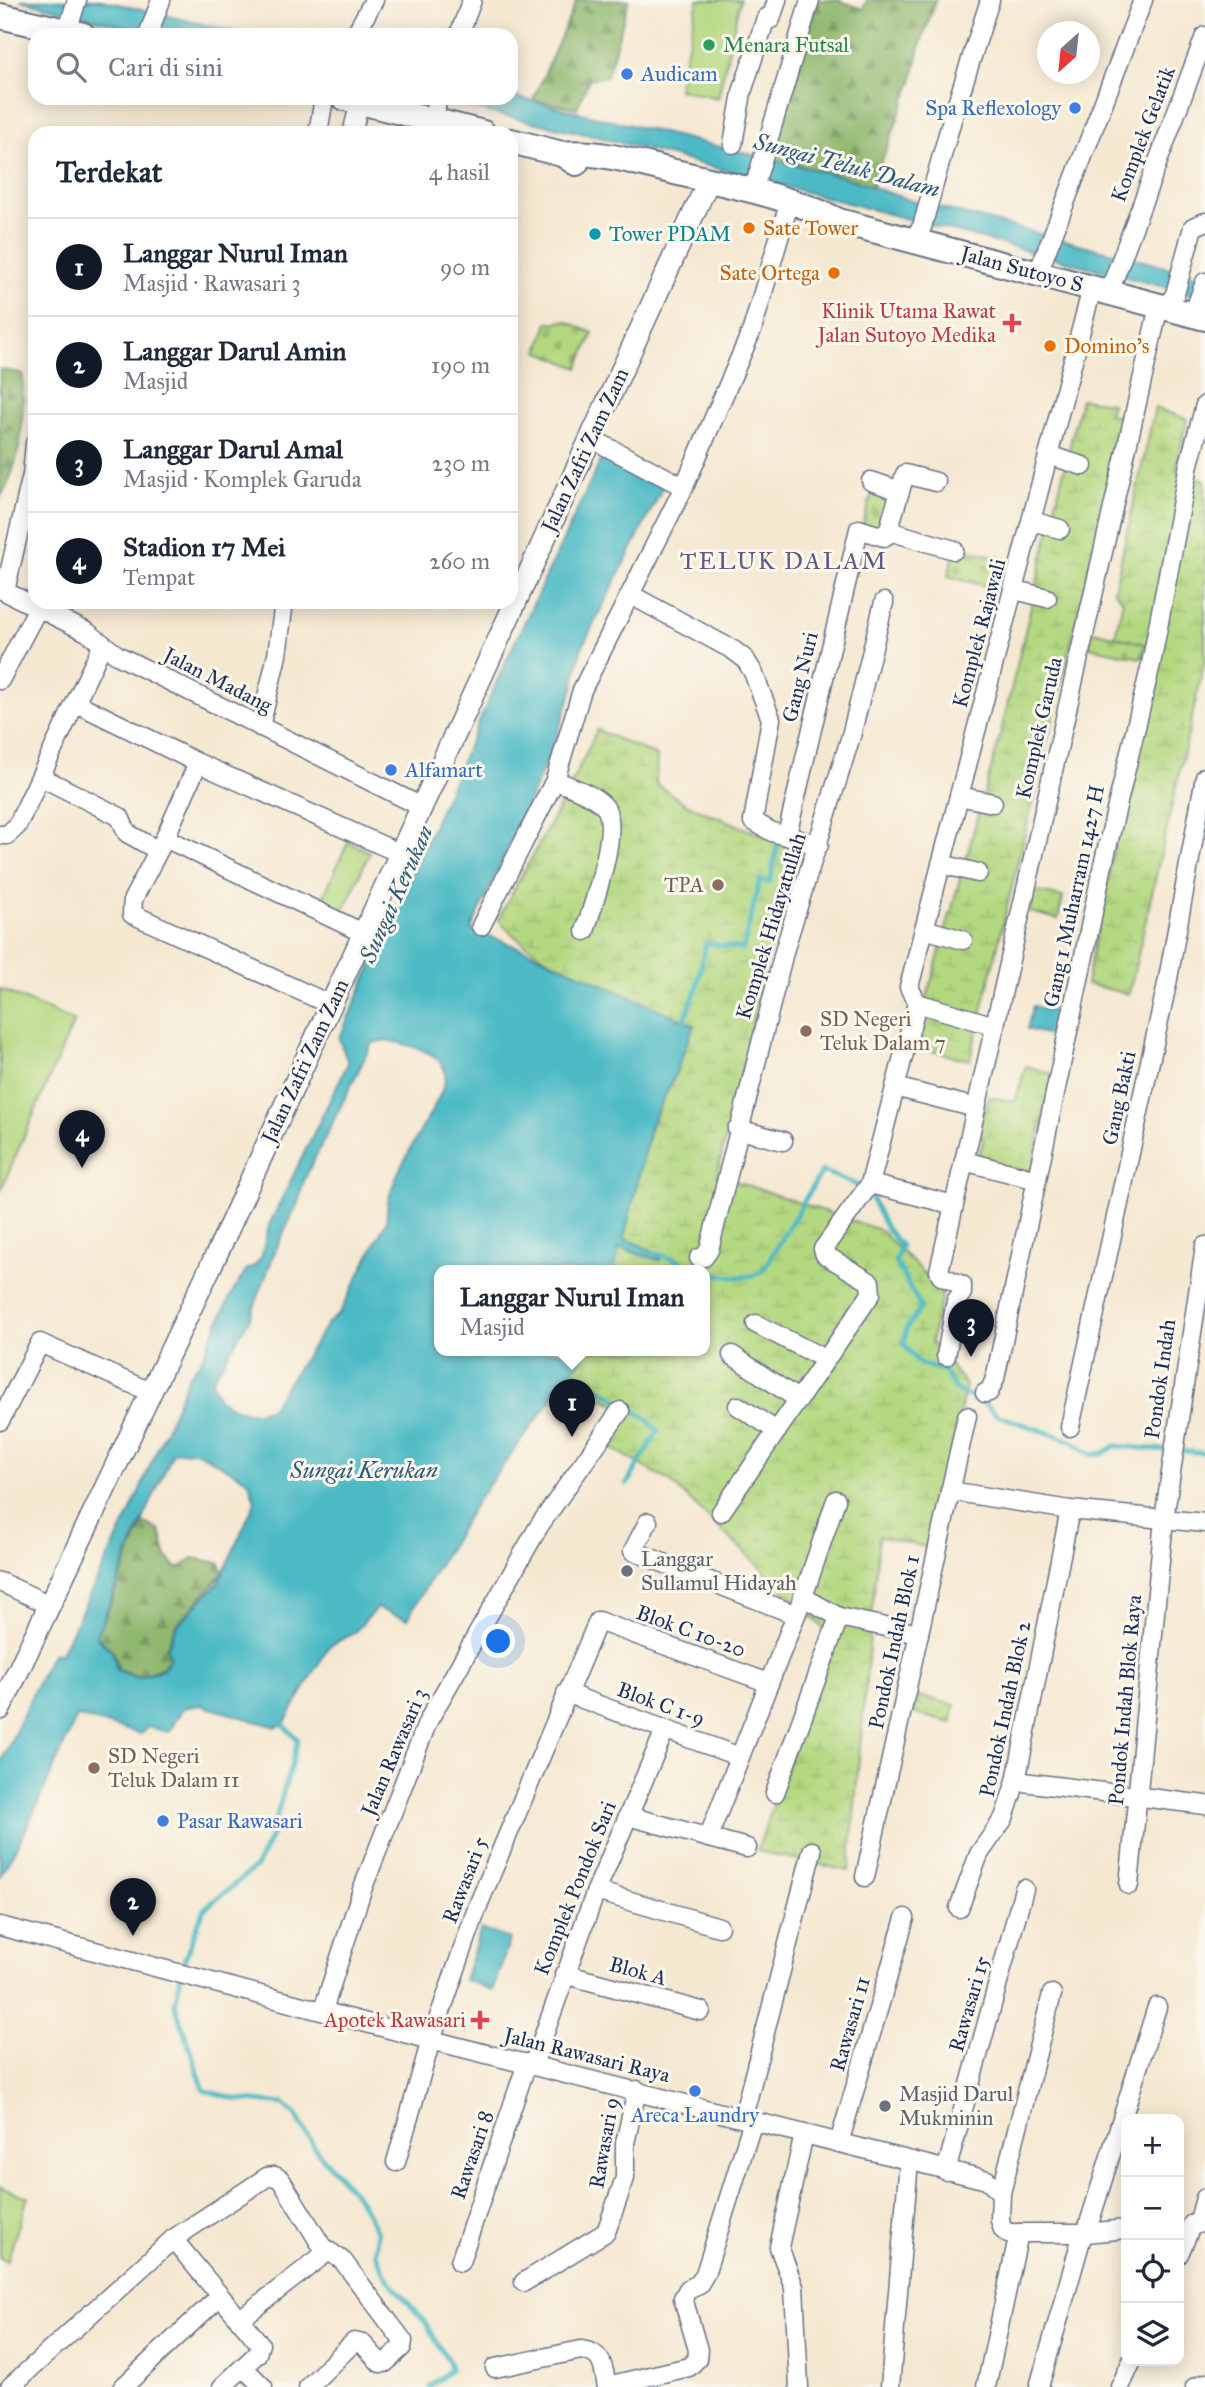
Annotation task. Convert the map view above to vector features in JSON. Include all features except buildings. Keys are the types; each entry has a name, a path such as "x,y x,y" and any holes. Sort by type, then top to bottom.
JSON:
{"highway":[{"path":"0,16 73,28"},
{"path":"412,105 435,107 470,126"},
{"name":"Jalan Sutoyo S","path":"518,143 562,154 584,168 706,187 806,219 839,221 917,234 1199,311"},
{"name":"Jalan Sutoyo S","path":"706,187 755,186 810,206 839,221"}],"main road":[{"name":"Jalan Zafri Zam Zam","path":"518,595 706,187"},
{"name":"Jalan Zafri Zam Zam","path":"0,1709 331,1005 511,609"}],"street":[{"path":"73,28 77,0"},
{"path":"359,28 374,0"},
{"path":"462,28 472,0"},
{"path":"733,145 741,92 766,18 771,19 777,0"},
{"path":"755,186 810,0"},
{"path":"917,234 932,198 953,116 990,0"},
{"path":"1041,267 1143,0"},
{"path":"150,28 159,4"},
{"name":"Komplek Gelatik","path":"1105,285 1124,249 1205,36"},
{"path":"319,126 323,105"},
{"path":"352,126 353,105"},
{"path":"481,926 555,780 582,690 684,487 752,331 786,214"},
{"name":"Komplek Garuda","path":"946,1356 956,1301 962,1293 962,1285 941,1276 939,1271 976,1108 1167,303 1182,268 1193,227 1205,222"},
{"path":"1199,311 1205,282"},
{"name":"Komplek Rajawali","path":"825,1359 872,1288 870,1282 825,1255 823,1249 865,1189 895,1087 923,929 1015,590 1048,455 1105,285"},
{"name":"Gang 1 Muharram 1427 H","path":"985,1393 989,1392 995,1379 1103,865 1151,664 1189,464 1205,405"},
{"path":"590,438 684,487"},
{"path":"1048,455 1083,466"},
{"path":"936,482 905,474 889,531 954,550"},
{"path":"871,481 900,491"},
{"path":"3,590 28,491"},
{"path":"1032,521 1060,529"},
{"name":"Gang Nuri","path":"781,834 859,529 884,537 889,531"},
{"name":"Jalan Madang","path":"3,590 28,601"},
{"path":"1015,590 1047,598"},
{"path":"631,595 746,659 766,701 771,719 752,817 757,825 819,845"},
{"name":"Komplek Hidayatullah","path":"699,1258 704,1257 709,1250 737,1129 785,948 851,736 884,602"},
{"path":"0,680 37,609"},
{"name":"Jalan Madang","path":"45,609 87,632 103,646 421,806"},
{"path":"260,727 277,655 283,609"},
{"path":"0,835 12,832 41,778 103,646"},
{"path":"76,703 198,763 399,853"},
{"path":"198,763 130,910 135,917 331,1005"},
{"name":"Gang Bakti","path":"1070,1427 1167,984 1205,777"},
{"path":"41,778 120,817 127,833 161,844 363,933"},
{"path":"555,780 603,804 608,811 610,822 605,864 585,931"},
{"path":"959,796 993,803"},
{"path":"941,864 978,873"},
{"path":"923,929 963,940"},
{"path":"913,997 995,1026"},
{"path":"895,1087 976,1108"},
{"path":"737,1129 783,1141"},
{"path":"964,1161 1037,1180"},
{"path":"865,1189 954,1205"},
{"name":"Pondok Indah","path":"1164,1519 1205,1246"},
{"path":"721,1512 825,1359 756,1324"},
{"path":"0,1421 40,1343 150,1392"},
{"path":"732,1355 799,1400"},
{"path":"738,1406 777,1432"},
{"name":"Jalan Rawasari 3","path":"323,2010 362,1889 419,1741 466,1649 539,1527 620,1411"},
{"name":"Pondok Indah Blok 1","path":"865,1877 967,1416"},
{"path":"950,1491 1070,1510 1205,1523"},
{"path":"708,1838 803,1597 836,1500"},
{"name":"Pondok Indah Blok 2","path":"959,1908 979,1854 1004,1818 1016,1781 1070,1510"},
{"name":"Pondok Indah Blok Raya","path":"1129,1885 1164,1519"},
{"path":"648,1522 634,1551 796,1615"},
{"path":"0,1582 50,1605"},
{"path":"803,1597 839,1617 919,1634"},
{"path":"775,1793 839,1617"},
{"name":"Blok C 10-20","path":"598,1621 769,1683"},
{"name":"Rawasari 5","path":"396,2162 431,2040 479,1903 598,1621"},
{"name":"Blok C 1-9","path":"566,1693 740,1757"},
{"name":"Komplek Pondok Sari","path":"530,2064 596,1891 665,1730"},
{"path":"1016,1781 1205,1805"},
{"path":"628,1816 747,1848"},
{"path":"495,2368 581,2350 595,2352 600,2356 607,2387 689,2367 697,2359 698,2350 683,2298 688,2288 699,2284 705,2274 748,2119 812,1851"},
{"name":"Rawasari 15","path":"946,2171 1024,1889"},
{"path":"596,1891 719,1927"},
{"name":"Rawasari 11","path":"839,2143 905,1918"},
{"name":"Jalan Rawasari Raya","path":"0,1926 195,1975 431,2040 990,2181 1001,2193"},
{"name":"Blok A","path":"564,1973 701,2011"},
{"path":"1052,1994 1001,2193 1000,2220 1003,2230 1019,2233 1085,2233 1121,2229"},
{"path":"1039,2387 1157,2007"},
{"name":"Rawasari 8","path":"460,2262 530,2064"},
{"name":"Rawasari 9","path":"524,2282 606,2232 625,2178 625,2143 637,2090"},
{"path":"799,2387 794,2287 779,2247 804,2134"},
{"path":"890,2387 909,2161"},
{"path":"10,2387 173,2239 267,2177 275,2176 281,2180 326,2249 343,2261 403,2341 402,2347 385,2363 380,2363 362,2344 354,2342 308,2387"},
{"path":"1184,2243 1205,2198"},
{"path":"986,2387 1019,2233"},
{"path":"173,2239 260,2344 257,2354 222,2387"},
{"path":"239,2320 322,2260 326,2249"},
{"path":"123,2387 219,2297"},
{"path":"1120,2387 1130,2366"},
{"path":"243,2367 263,2387"},
{"path":"1195,2387 1205,2383"}],"green space":[{"path":"577,0 629,0 607,76 589,79 577,108 533,100"},
{"name":"Menara Futsal","path":"698,0 740,0 718,98 678,89"},
{"path":"818,0 838,0 863,9 867,0 936,0 921,43 912,82 871,189 766,162"},
{"path":"566,321 593,333 578,368 538,351 548,323"},
{"path":"0,369 23,374 18,453 0,498"},
{"path":"1081,399 1112,403 1109,414 1125,420 970,1060 913,1047 998,744"},
{"path":"1155,408 1187,419 1176,471 1205,480 1205,660 1129,994 1086,984 1152,660 1112,649 1123,601 1114,591"},
{"path":"873,490 896,497 886,534 862,527"},
{"path":"956,546 1011,561 1003,591 948,576"},
{"path":"1093,631 1145,644 1141,658 1089,647"},
{"path":"597,730 657,756 656,784 688,805 793,848 717,1175 880,1230 943,1292 931,1342 966,1385 931,1542 925,1547 879,1536 849,1871 757,1851 833,1637 671,1482 603,1443 624,1408 563,1381 583,1356 710,1356 710,1265 615,1265 619,1248 659,1260 662,1255 624,1239 651,1124 674,1077 693,1025 561,966 514,936 498,919 566,795"},
{"path":"348,842 370,852 343,912 321,902"},
{"path":"1034,891 1063,897 1058,919 1029,912"},
{"path":"0,989 74,1021 0,1192"},
{"path":"1026,1066 1053,1074 1032,1172 976,1163 983,1141 978,1130 989,1097 1015,1101"},
{"path":"143,1522 160,1531 167,1557 178,1569 193,1558 220,1563 223,1573 175,1627 166,1648 170,1657 163,1667 138,1677 119,1669 113,1651 97,1637"},
{"path":"918,1696 955,1705 951,1723 913,1713"},
{"path":"0,2187 28,2197 7,2261 0,2258"}],"water":[{"path":"20,0 101,0 218,28 130,28"},
{"path":"518,98 844,177 906,199 1205,277 1205,298 599,137 458,105 518,105"},
{"name":"Sungai Kerukan","path":"608,459 663,487 581,649 573,689 551,752 471,929 533,953 694,1025 674,1077 651,1124 624,1238 662,1255 660,1260 619,1248 615,1265 434,1265 434,1356 583,1356 476,1502 407,1619 376,1608 354,1633 329,1646 284,1724 276,1727 200,1705 183,1708 169,1732 148,1727 141,1734 77,1716 24,1833 0,1876 0,1765 47,1662 53,1653 60,1655 130,1513 189,1375 200,1362 231,1295 247,1269 261,1258 269,1225 348,1063 339,1039 501,672 600,462","holes":["386,1040 420,1049 436,1058 445,1072 444,1084 395,1181 388,1201 387,1220 340,1313 328,1323 271,1408 249,1412 230,1406 218,1397 212,1380 250,1318 276,1249 298,1203 304,1180 372,1043","196,1451 249,1481 255,1502 219,1582 176,1627 167,1649 171,1657 163,1669 137,1678 117,1670 112,1651 96,1638 131,1547 173,1452"]},
{"path":"1033,1006 1066,1015 1060,1038 1027,1029"},
{"path":"481,1929 510,1939 493,1990 464,1980"}],"waterway":[{"path":"682,1025 696,991 706,943 743,949 760,880 770,882 779,838"},
{"path":"710,1272 736,1277 762,1272 822,1171 857,1185 870,1195 886,1228 901,1246 895,1261 921,1307 906,1329 904,1345 920,1364 943,1370 956,1390 984,1403 997,1415 1072,1441 1092,1455 1104,1453 1115,1446 1205,1453"},
{"path":"655,1253 688,1265"},
{"path":"567,1367 646,1418 658,1431 627,1484"},
{"path":"280,1721 298,1740 271,1836 256,1867 204,1909 184,1961 175,2005 204,2090 236,2099 284,2104 296,2115 316,2150 360,2200 377,2232 376,2253 387,2278 425,2322 450,2364 450,2370 430,2387"}],"place":[{"name":"Menara Futsal","path":"709,45"},
{"name":"Audicam","path":"627,74"},
{"name":"Spa Reflexology","path":"1075,108"},
{"name":"Sate Tower","path":"749,228"},
{"name":"Tower PDAM","path":"595,234"},
{"name":"Sate Ortega","path":"834,273"},
{"name":"Klinik Utama Rawat Jalan Sutoyo Medika","path":"1012,323"},
{"name":"Domino's","path":"1050,346"},
{"name":"Alfamart","path":"391,770"},
{"name":"TPA","path":"718,885"},
{"name":"SD Negeri Teluk Dalam 7","path":"806,1031"},
{"name":"Stadion 17 Mei","path":"82,1168"},
{"name":"Langgar Darul Amal","path":"971,1357"},
{"name":"Langgar Nurul Iman","path":"572,1437"},
{"name":"Langgar Sullamul Hidayah","path":"627,1571"},
{"name":"SD Negeri Teluk Dalam 11","path":"94,1768"},
{"name":"Pasar Rawasari","path":"163,1821"},
{"name":"Langgar Darul Amin","path":"133,1936"},
{"name":"Apotek Rawasari","path":"480,2020"},
{"name":"Areca Laundry","path":"695,2091"},
{"name":"Masjid Darul Mukminin","path":"885,2106"}],"district":[{"name":"TELUK DALAM","path":"784,561"}],"water label":[{"name":"Sungai Teluk Dalam","path":"847,165"}]}
